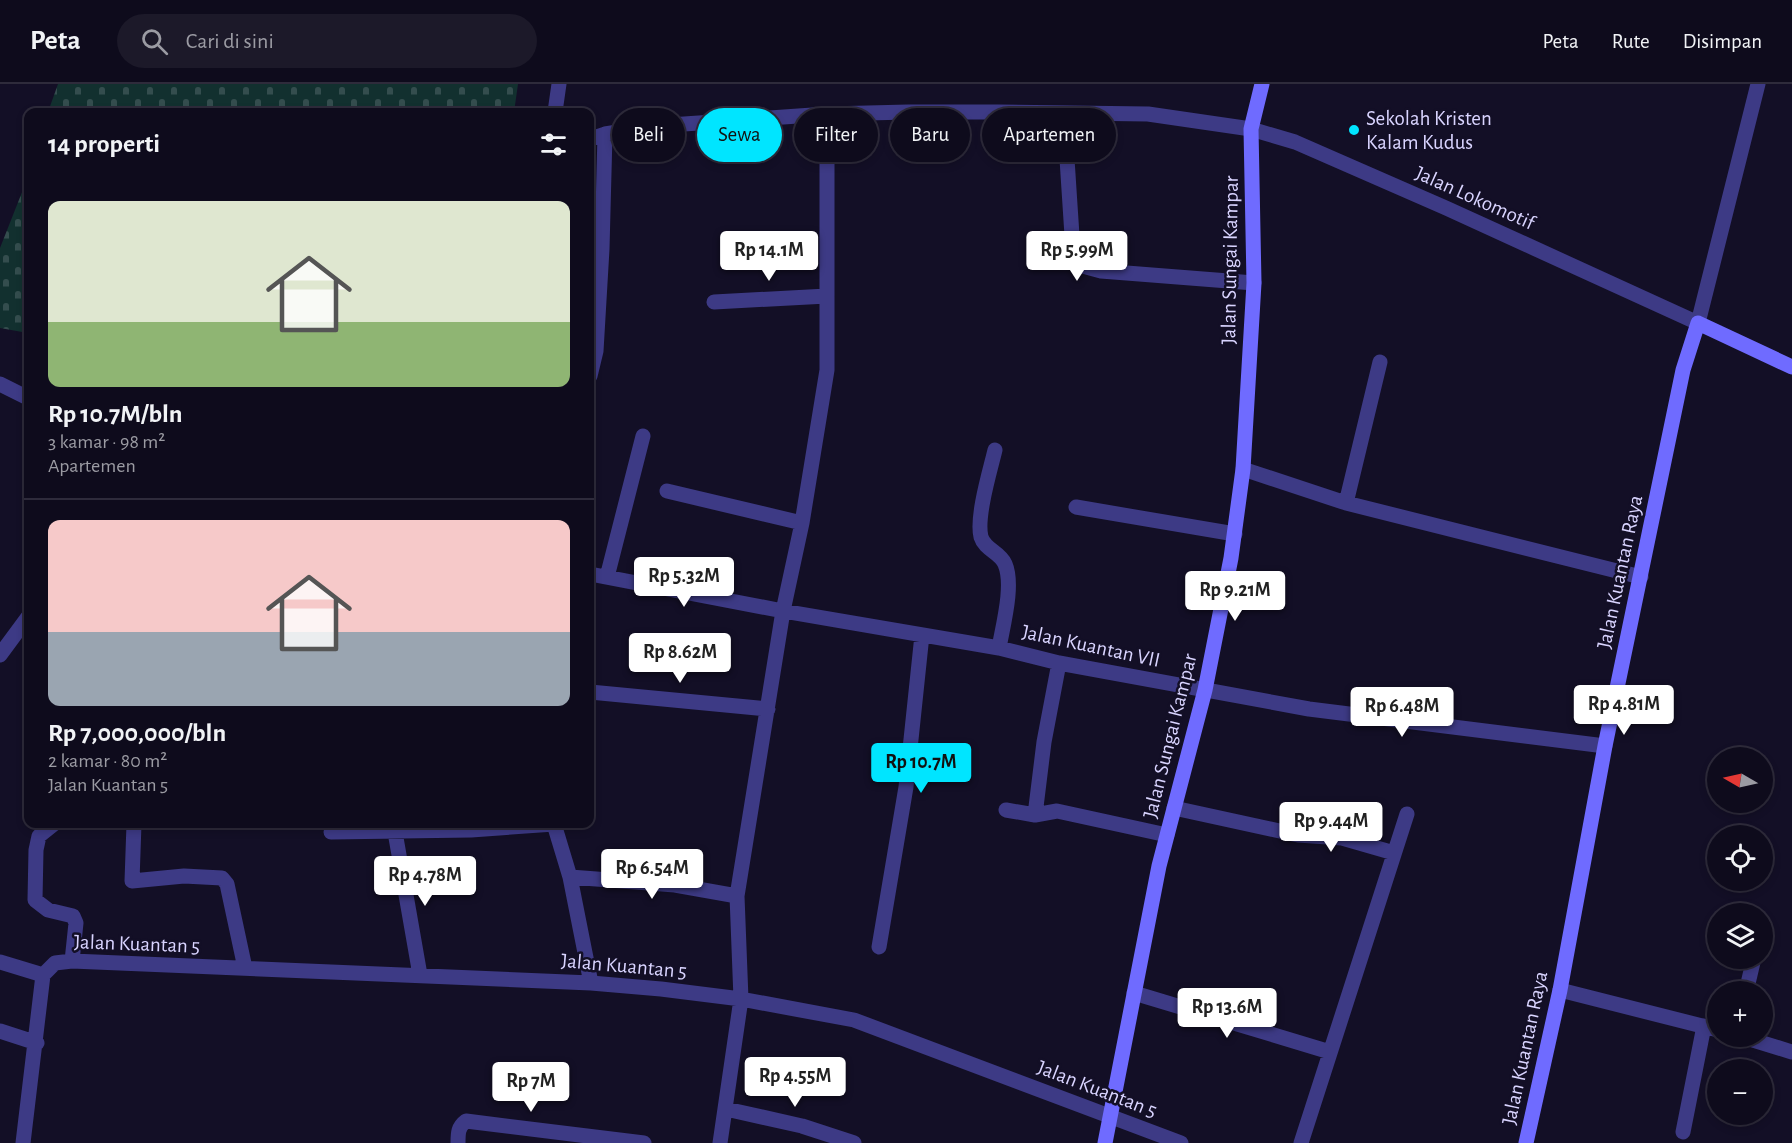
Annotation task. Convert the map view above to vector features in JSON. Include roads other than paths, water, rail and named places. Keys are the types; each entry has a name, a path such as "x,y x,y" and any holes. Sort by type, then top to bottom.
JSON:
{"street":[{"path":"556,108 559,84"},
{"name":"Jalan Sungai Kampar","path":"1105,1143 1159,866 1205,690 1235,534 1243,469 1254,283 1251,129 1262,84"},
{"name":"Jalan Kuantan Raya","path":"1526,1143 1560,990 1605,746 1683,370 1698,323 1758,84"},
{"name":"Jalan Lokomotif","path":"878,113 982,112"},
{"name":"Jalan Lokomotif","path":"1116,114 1148,114 1251,129 1295,142 1792,367"},
{"name":"Jalan Lokomotif","path":"594,138 654,126 794,116"},
{"path":"594,359 602,249 605,134"},
{"path":"720,1143 741,999 737,896 783,611 802,523 827,370 827,162"},
{"path":"1067,162 1073,251 1079,265 1101,271 1254,283"},
{"path":"714,302 827,296"},
{"path":"1346,503 1380,362"},
{"path":"0,384 24,396"},
{"path":"607,577 643,436"},
{"path":"995,450 981,516 981,535 985,546 1001,558 1006,566 1007,600 999,648"},
{"path":"1243,469 1346,503 1641,577"},
{"path":"667,491 802,523"},
{"path":"1076,507 1235,534"},
{"name":"Jalan Kuantan VII","path":"594,575 783,611 999,648 1059,663 1320,710 1605,746"},
{"path":"0,655 24,622"},
{"path":"879,947 906,787 922,635"},
{"path":"1035,815 1044,742 1059,663"},
{"path":"594,692 768,709"},
{"path":"1174,808 1298,835 1342,838 1394,853"},
{"path":"1006,810 1035,815 1057,811 1167,835"},
{"path":"1301,1143 1407,814"},
{"path":"49,828 39,836 36,850 35,900 39,905 48,909 73,916 76,923 72,962"},
{"path":"134,828 132,881 184,876 222,878 228,884 245,968"},
{"path":"331,832 499,828"},
{"path":"555,828 570,877 591,983"},
{"path":"395,832 420,975"},
{"path":"570,877 675,885 737,896"},
{"path":"0,962 43,975 37,1043 23,1143"},
{"name":"Jalan Kuantan 5","path":"43,975 55,963 72,962 591,983 661,988 741,999 861,1022 1181,1143"},
{"path":"1560,990 1707,1027"},
{"path":"1134,993 1330,1052"},
{"path":"0,1031 37,1043"},
{"path":"1683,1132 1707,1043"},
{"path":"1773,1046 1792,1052"},
{"path":"726,1109 802,1126 821,1138 854,1143"},
{"path":"458,1143 458,1130 466,1121 644,1143"}],"place":[{"name":"Sekolah Kristen Kalam Kudus","path":"1354,130"}]}
